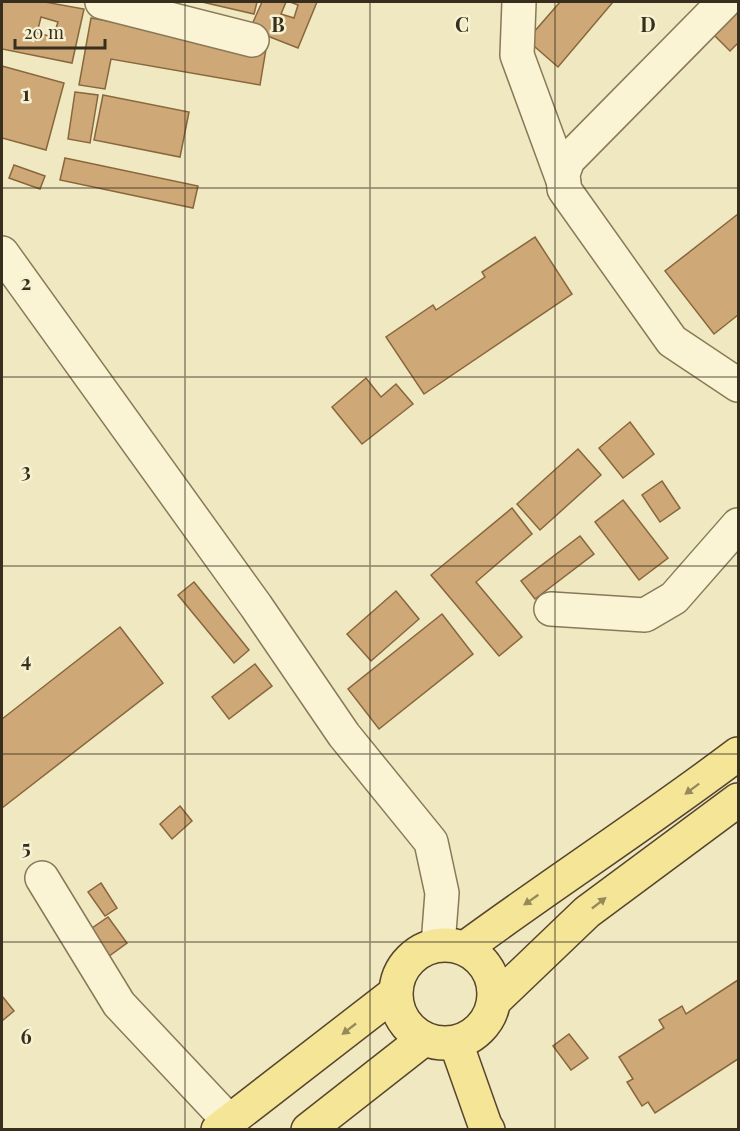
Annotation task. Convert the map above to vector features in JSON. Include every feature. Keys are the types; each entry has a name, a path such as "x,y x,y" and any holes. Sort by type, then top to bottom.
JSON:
{"main road":[{"path":"452,947 534,898 668,807 738,754"},
{"path":"495,1000 493,981 478,956 452,947 425,949 413,956 398,979 395,993 397,1007 403,1020 412,1032 424,1039 439,1044 456,1043 471,1036 483,1025 495,1000 587,912 738,800"},
{"path":"224,1125 395,993"},
{"path":"308,1130 424,1039"},
{"path":"456,1043 488,1130"}],"street":[{"path":"102,2 252,40"},
{"path":"519,2 517,55 564,183"},
{"path":"724,2 568,160 563,174 564,189 672,341 738,385"},
{"path":"2,253 255,606 344,735 430,842 452,947"},
{"path":"551,609 645,615 674,598 738,525"},
{"path":"42,878 119,1004 224,1125"}],"building":[{"path":"2,2 45,2 84,9 72,63 2,49","holes":["41,17 58,22 53,37 37,33"]},
{"path":"202,2 257,2 254,14"},
{"path":"262,2 286,2 281,14 294,18 298,5 290,2 317,2 298,48 250,29"},
{"path":"560,2 613,2 558,67 527,40"},
{"path":"738,10 738,43 730,51 714,35"},
{"path":"91,18 266,49 260,85 111,59 105,89 79,85"},
{"path":"2,66 64,83 46,150 2,138"},
{"path":"75,92 98,95 90,143 68,139"},
{"path":"103,95 189,112 180,157 94,140"},
{"path":"65,158 198,186 193,208 60,180"},
{"path":"14,165 45,176 40,189 9,178"},
{"path":"738,214 738,315 714,334 665,271"},
{"path":"535,237 572,294 424,394 386,337 433,305 436,310 485,277 482,272"},
{"path":"366,378 381,397 396,384 413,404 362,444 332,407"},
{"path":"630,422 654,454 623,478 599,448"},
{"path":"578,449 601,475 540,530 517,504"},
{"path":"662,481 680,508 660,522 642,495"},
{"path":"623,500 668,558 639,580 595,522"},
{"path":"512,508 532,534 476,582 522,637 499,656 431,575"},
{"path":"580,536 594,554 535,599 521,581"},
{"path":"194,582 249,650 234,663 178,595"},
{"path":"396,591 419,619 371,661 347,634"},
{"path":"442,614 473,654 379,729 348,689"},
{"path":"120,627 163,683 2,808 2,719"},
{"path":"255,664 272,686 229,719 212,697"},
{"path":"180,806 192,821 172,839 160,824"},
{"path":"101,883 117,908 105,916 88,892"},
{"path":"108,917 127,943 101,962 82,935"},
{"path":"738,980 738,1059 655,1113 648,1102 642,1106 627,1082 633,1079 619,1057 664,1028 659,1020 682,1006 686,1014"},
{"path":"2,996 14,1011 2,1021"},
{"path":"569,1034 588,1058 571,1070 553,1046"}]}
